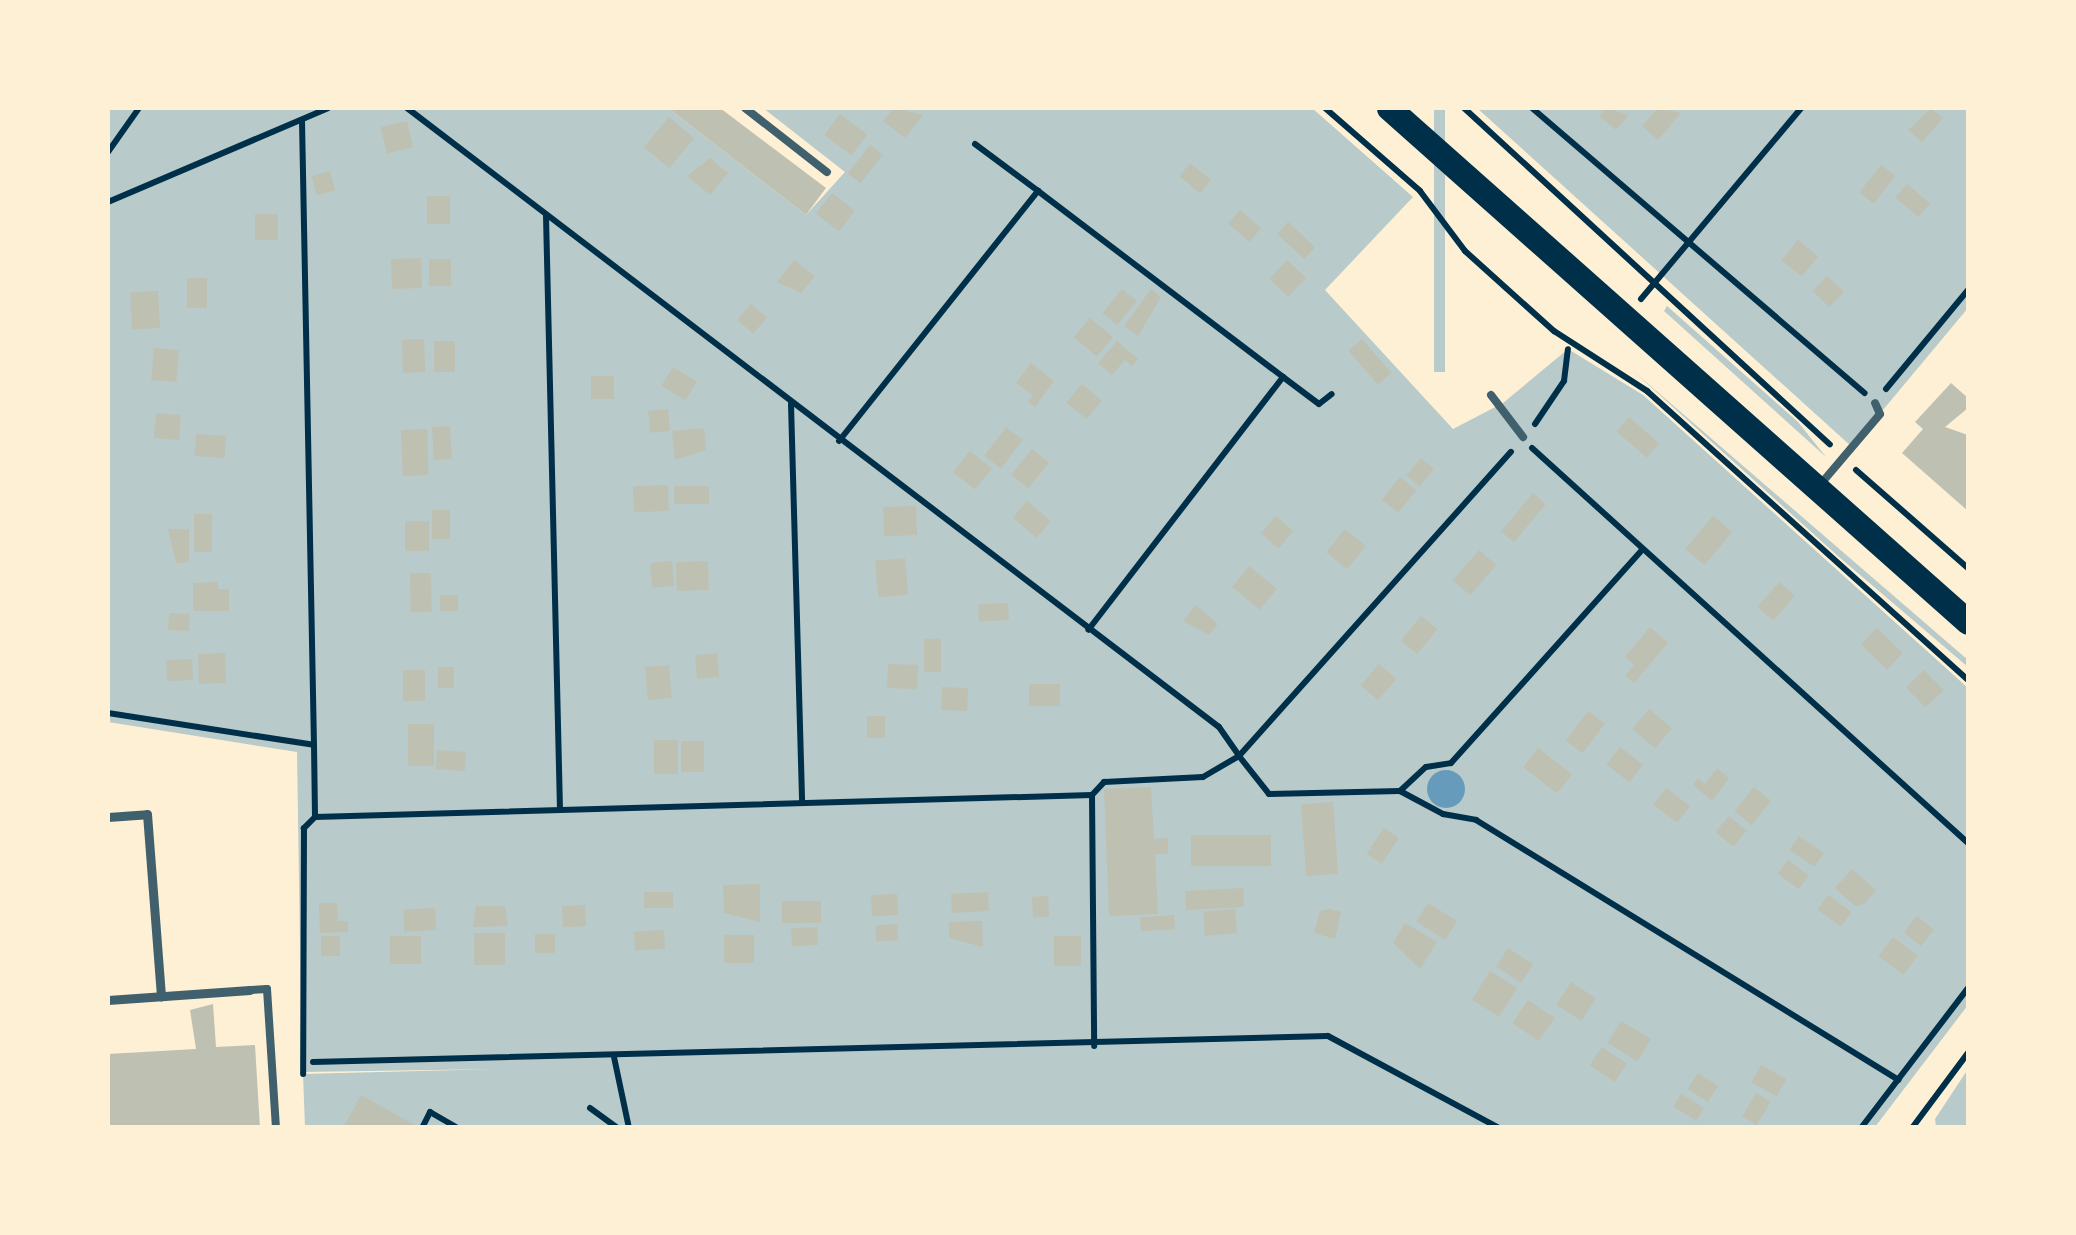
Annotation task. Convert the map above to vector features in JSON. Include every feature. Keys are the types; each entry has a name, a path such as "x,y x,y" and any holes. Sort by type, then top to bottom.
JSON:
{"main road":[{"path":"1389,108 1626,314 1968,622"}],"street":[{"path":"108,816 147,814 160,996"},
{"path":"108,1000 250,990"}],"lane":[{"path":"745,108 827,172"},
{"path":"1490,395 1522,437"},
{"path":"1819,486 1880,414 1875,403"},
{"path":"250,990 267,989 276,1128"}],"path":[{"path":"108,152 140,108"},
{"path":"108,202 328,108"},
{"path":"407,108 1218,727 1269,794 1400,791 1443,814 1476,820 1898,1080"},
{"path":"1326,108 1420,190 1465,252 1554,331 1646,392 1968,680"},
{"path":"1464,108 1968,568"},
{"path":"1532,108 1875,403 1968,290"},
{"path":"1626,314 1800,108"},
{"path":"302,120 315,817"},
{"path":"976,144 1318,404 1332,394"},
{"path":"839,441 1038,190"},
{"path":"546,216 560,810"},
{"path":"303,1074 304,828 315,817 1092,794 1104,782 1203,778 1239,756 1552,407 1564,381 1568,349"},
{"path":"1088,630 1284,377"},
{"path":"791,403 802,802"},
{"path":"1522,437 1641,551 1968,843"},
{"path":"1400,791 1426,766 1452,763 1641,551"},
{"path":"108,714 314,745"},
{"path":"1092,794 1094,1046"},
{"path":"1861,1128 1968,988"},
{"path":"313,1062 1094,1046 1328,1036 1499,1128"},
{"path":"1913,1127 1968,1053"},
{"path":"614,1057 629,1128"},
{"path":"590,1108 618,1128"},
{"path":"422,1128 430,1112 458,1128"}],"shaded area":[{"path":"108,108 668,108 806,215 845,172 763,108 1312,108 1413,197 1325,290 1453,429 1503,403 1568,349 1643,395 1968,688 1968,1005 1875,1127 305,1127 303,1074 496,1069 302,1072 297,752 108,722"},
{"path":"1434,108 1445,108 1445,372 1434,372"},
{"path":"1477,108 1968,108 1968,308 1852,447"},
{"path":"1667,306 1798,422 1826,457 1664,311"},
{"path":"1632,370 1968,660 1968,667 1839,557"},
{"path":"1968,1069 1968,1127 1936,1127 1935,1119"}],"water":[{"path":"1446,770 1460,775 1465,789 1460,803 1446,808 1432,803 1427,789 1432,775"}],"building":[{"path":"668,108 720,108 826,188 806,215"},
{"path":"894,108 923,115 905,138 883,121"},
{"path":"1606,108 1629,115 1616,130 1599,116"},
{"path":"1658,108 1681,113 1658,140 1642,126"},
{"path":"1931,108 1943,118 1922,142 1908,130"},
{"path":"840,114 867,134 852,155 824,135"},
{"path":"669,117 694,138 669,168 644,147"},
{"path":"407,121 413,147 387,153 381,127"},
{"path":"870,145 883,155 860,183 848,173"},
{"path":"710,158 728,173 710,195 687,176"},
{"path":"1190,163 1211,180 1200,193 1179,176"},
{"path":"1881,165 1895,176 1874,204 1859,193"},
{"path":"330,171 335,190 317,195 312,176"},
{"path":"1907,184 1930,203 1918,217 1895,198"},
{"path":"832,193 855,211 839,231 816,213"},
{"path":"427,196 450,196 450,224 427,224"},
{"path":"1240,210 1261,228 1249,242 1228,224"},
{"path":"255,214 278,214 278,240 255,240"},
{"path":"1288,222 1315,247 1304,259 1277,234"},
{"path":"1798,240 1818,256 1802,277 1782,260"},
{"path":"421,258 422,288 392,289 391,259"},
{"path":"429,259 451,259 451,286 429,286"},
{"path":"794,260 815,276 801,293 777,282"},
{"path":"1287,260 1306,278 1288,297 1269,279"},
{"path":"1827,276 1844,292 1829,307 1813,291"},
{"path":"187,278 207,278 207,308 187,308"},
{"path":"1122,289 1137,301 1117,325 1102,313"},
{"path":"1151,289 1161,297 1138,336 1124,326"},
{"path":"158,291 160,328 132,329 130,292"},
{"path":"751,304 767,318 753,334 737,320"},
{"path":"1090,318 1113,337 1097,356 1074,337"},
{"path":"424,339 425,372 403,373 402,340"},
{"path":"1362,339 1392,373 1378,385 1348,351"},
{"path":"434,341 455,341 455,372 434,372"},
{"path":"1117,341 1138,359 1132,366 1125,360 1112,375 1098,363"},
{"path":"154,348 179,350 176,382 151,380"},
{"path":"1031,363 1054,381 1035,407 1028,401 1033,395 1016,383"},
{"path":"673,367 697,382 685,400 661,386"},
{"path":"591,376 614,376 614,399 591,399"},
{"path":"1951,383 1968,398 1968,408 1945,427 1968,435 1968,511 1902,453 1923,429 1915,422"},
{"path":"1082,384 1102,401 1086,419 1067,402"},
{"path":"668,409 670,431 650,433 648,411"},
{"path":"156,413 181,415 179,440 154,438"},
{"path":"1629,417 1659,443 1647,458 1617,431"},
{"path":"450,426 452,459 434,460 432,427"},
{"path":"1006,427 1023,440 1001,468 984,456"},
{"path":"704,428 706,450 675,460 672,431"},
{"path":"427,429 429,475 403,476 401,430"},
{"path":"196,434 226,436 224,458 194,456"},
{"path":"1032,449 1049,463 1028,488 1011,475"},
{"path":"970,451 992,469 975,490 953,472"},
{"path":"1421,458 1434,469 1419,487 1406,476"},
{"path":"1400,477 1416,490 1398,513 1382,500"},
{"path":"668,485 669,511 634,512 633,486"},
{"path":"674,486 709,486 709,504 674,504"},
{"path":"1533,493 1546,504 1514,542 1501,531"},
{"path":"1027,501 1051,521 1037,538 1013,518"},
{"path":"916,506 917,535 884,536 883,507"},
{"path":"432,510 450,510 450,539 432,539"},
{"path":"194,514 212,514 212,552 194,552"},
{"path":"1276,516 1293,531 1278,548 1261,533"},
{"path":"1713,516 1732,532 1705,565 1685,549"},
{"path":"405,521 429,521 429,551 405,551"},
{"path":"168,529 189,529 189,562 176,563"},
{"path":"1345,529 1366,546 1347,569 1326,552"},
{"path":"1479,550 1496,565 1470,595 1453,580"},
{"path":"905,558 908,595 878,597 875,561"},
{"path":"672,561 674,586 652,588 650,563"},
{"path":"708,561 709,590 677,591 676,562"},
{"path":"1249,566 1277,589 1260,610 1232,587"},
{"path":"410,573 431,573 432,612 411,612"},
{"path":"218,582 218,589 229,589 229,611 193,611 193,583"},
{"path":"1779,582 1795,596 1773,621 1757,607"},
{"path":"440,595 458,595 458,611 440,611"},
{"path":"1008,603 1009,620 979,622 978,605"},
{"path":"1196,605 1218,624 1209,635 1183,621"},
{"path":"169,613 190,614 189,631 168,630"},
{"path":"1421,616 1437,629 1417,654 1401,641"},
{"path":"1650,627 1668,643 1634,683 1625,676 1634,665 1625,657"},
{"path":"1877,628 1903,653 1887,670 1861,645"},
{"path":"924,639 941,639 941,672 924,672"},
{"path":"225,653 226,683 199,684 198,654"},
{"path":"717,653 719,677 697,679 695,655"},
{"path":"192,659 193,680 167,681 166,660"},
{"path":"888,664 918,665 917,689 887,688"},
{"path":"1379,664 1396,679 1378,700 1361,685"},
{"path":"669,665 672,698 648,700 645,667"},
{"path":"438,667 454,667 454,688 438,688"},
{"path":"403,670 425,670 425,701 403,701"},
{"path":"1924,670 1943,690 1925,708 1906,687"},
{"path":"1029,684 1060,684 1060,706 1029,706"},
{"path":"942,687 968,688 967,711 941,710"},
{"path":"1649,709 1672,728 1655,748 1632,729"},
{"path":"1588,711 1605,724 1583,753 1566,741"},
{"path":"867,716 885,716 885,738 867,738"},
{"path":"408,724 434,724 434,766 408,766"},
{"path":"654,740 678,740 678,774 654,774"},
{"path":"681,741 704,741 704,772 681,772"},
{"path":"1620,747 1643,765 1629,782 1606,764"},
{"path":"1538,748 1572,774 1557,793 1523,767"},
{"path":"437,750 466,752 465,771 436,769"},
{"path":"1717,768 1729,778 1712,801 1693,785 1698,778 1705,784"},
{"path":"1151,787 1154,839 1168,838 1168,854 1155,854 1158,914 1109,916 1104,789"},
{"path":"1754,787 1771,801 1752,825 1734,811"},
{"path":"1666,788 1690,806 1677,823 1653,805"},
{"path":"1333,802 1338,874 1306,876 1301,804"},
{"path":"1729,816 1747,831 1733,847 1716,832"},
{"path":"1384,828 1399,838 1382,864 1367,854"},
{"path":"1191,835 1271,835 1271,866 1191,866"},
{"path":"1799,836 1824,853 1814,867 1789,850"},
{"path":"1788,860 1809,876 1799,889 1778,874"},
{"path":"1852,869 1876,890 1864,904 1855,906 1835,888"},
{"path":"760,884 760,922 724,913 723,885"},
{"path":"1243,888 1244,907 1186,910 1185,891"},
{"path":"644,892 673,892 673,908 644,908"},
{"path":"988,892 989,911 952,913 951,894"},
{"path":"897,894 898,915 872,916 871,895"},
{"path":"1828,895 1851,912 1841,927 1817,910"},
{"path":"1048,896 1049,917 1033,918 1032,897"},
{"path":"782,901 821,901 821,923 782,923"},
{"path":"319,903 337,903 338,921 348,921 348,932 320,933"},
{"path":"1428,903 1457,921 1445,940 1416,922"},
{"path":"585,905 586,926 563,927 562,906"},
{"path":"476,906 505,906 508,926 473,927"},
{"path":"435,908 436,930 404,932 403,910"},
{"path":"1235,909 1237,933 1205,936 1203,912"},
{"path":"1320,911 1341,912 1335,939 1314,933"},
{"path":"1174,915 1175,929 1141,931 1140,917"},
{"path":"1917,916 1934,930 1921,946 1904,932"},
{"path":"982,921 983,947 949,938 949,922"},
{"path":"1405,923 1437,942 1420,969 1393,943"},
{"path":"897,924 898,940 876,941 875,926"},
{"path":"817,927 818,945 792,946 791,928"},
{"path":"664,930 665,949 635,951 634,932"},
{"path":"474,933 505,933 505,965 474,965"},
{"path":"535,934 555,934 555,953 535,953"},
{"path":"724,935 754,935 754,963 724,963"},
{"path":"321,936 340,936 340,956 321,956"},
{"path":"390,936 421,936 421,964 390,964"},
{"path":"1054,936 1081,936 1081,966 1054,966"},
{"path":"1893,937 1918,956 1903,975 1879,956"},
{"path":"1508,948 1533,964 1521,983 1496,966"},
{"path":"1490,971 1517,988 1499,1017 1472,1000"},
{"path":"1571,982 1596,998 1581,1021 1556,1005"},
{"path":"1528,1000 1555,1018 1539,1041 1512,1023"},
{"path":"213,1004 216,1047 255,1045 260,1128 108,1128 108,1054 196,1049 190,1010"},
{"path":"1621,1021 1651,1039 1638,1061 1608,1043"},
{"path":"1602,1047 1627,1064 1615,1082 1590,1065"},
{"path":"1761,1065 1786,1079 1777,1097 1751,1082"},
{"path":"1698,1073 1718,1086 1708,1102 1688,1089"},
{"path":"1756,1093 1771,1102 1757,1125 1742,1116"},
{"path":"1681,1094 1704,1108 1696,1121 1673,1107"},
{"path":"361,1095 420,1128 343,1128"}]}
